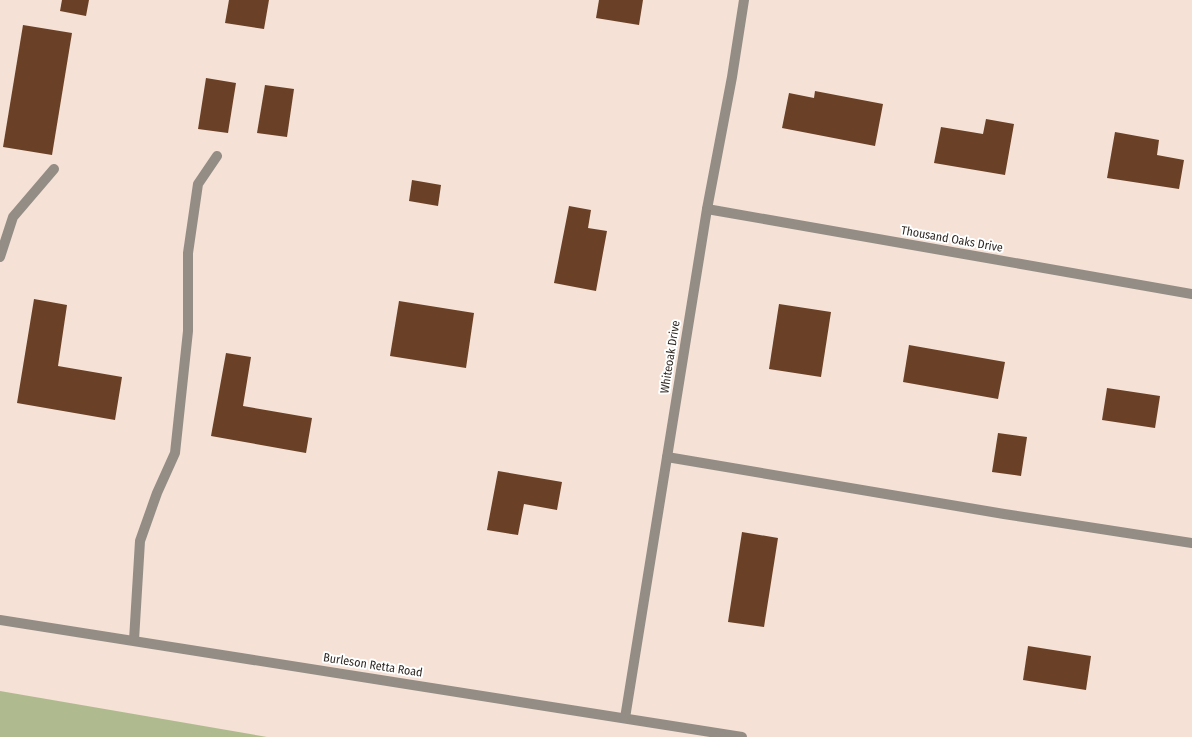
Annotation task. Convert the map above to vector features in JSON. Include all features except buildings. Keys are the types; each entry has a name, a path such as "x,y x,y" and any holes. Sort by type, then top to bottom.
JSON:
{"street":[{"name":"Whiteoak Drive","path":"625,718 707,209 732,78 744,0"},
{"path":"134,640 140,541 157,493 174,453 188,331 188,253 198,184 217,156"},
{"path":"0,257 13,217 54,169"},
{"name":"Thousand Oaks Drive","path":"707,209 1192,294"},
{"path":"667,457 1004,514 1192,543"},
{"name":"Burleson Retta Road","path":"0,620 742,737"}],"green space":[{"path":"0,691 267,737 0,737"}]}
